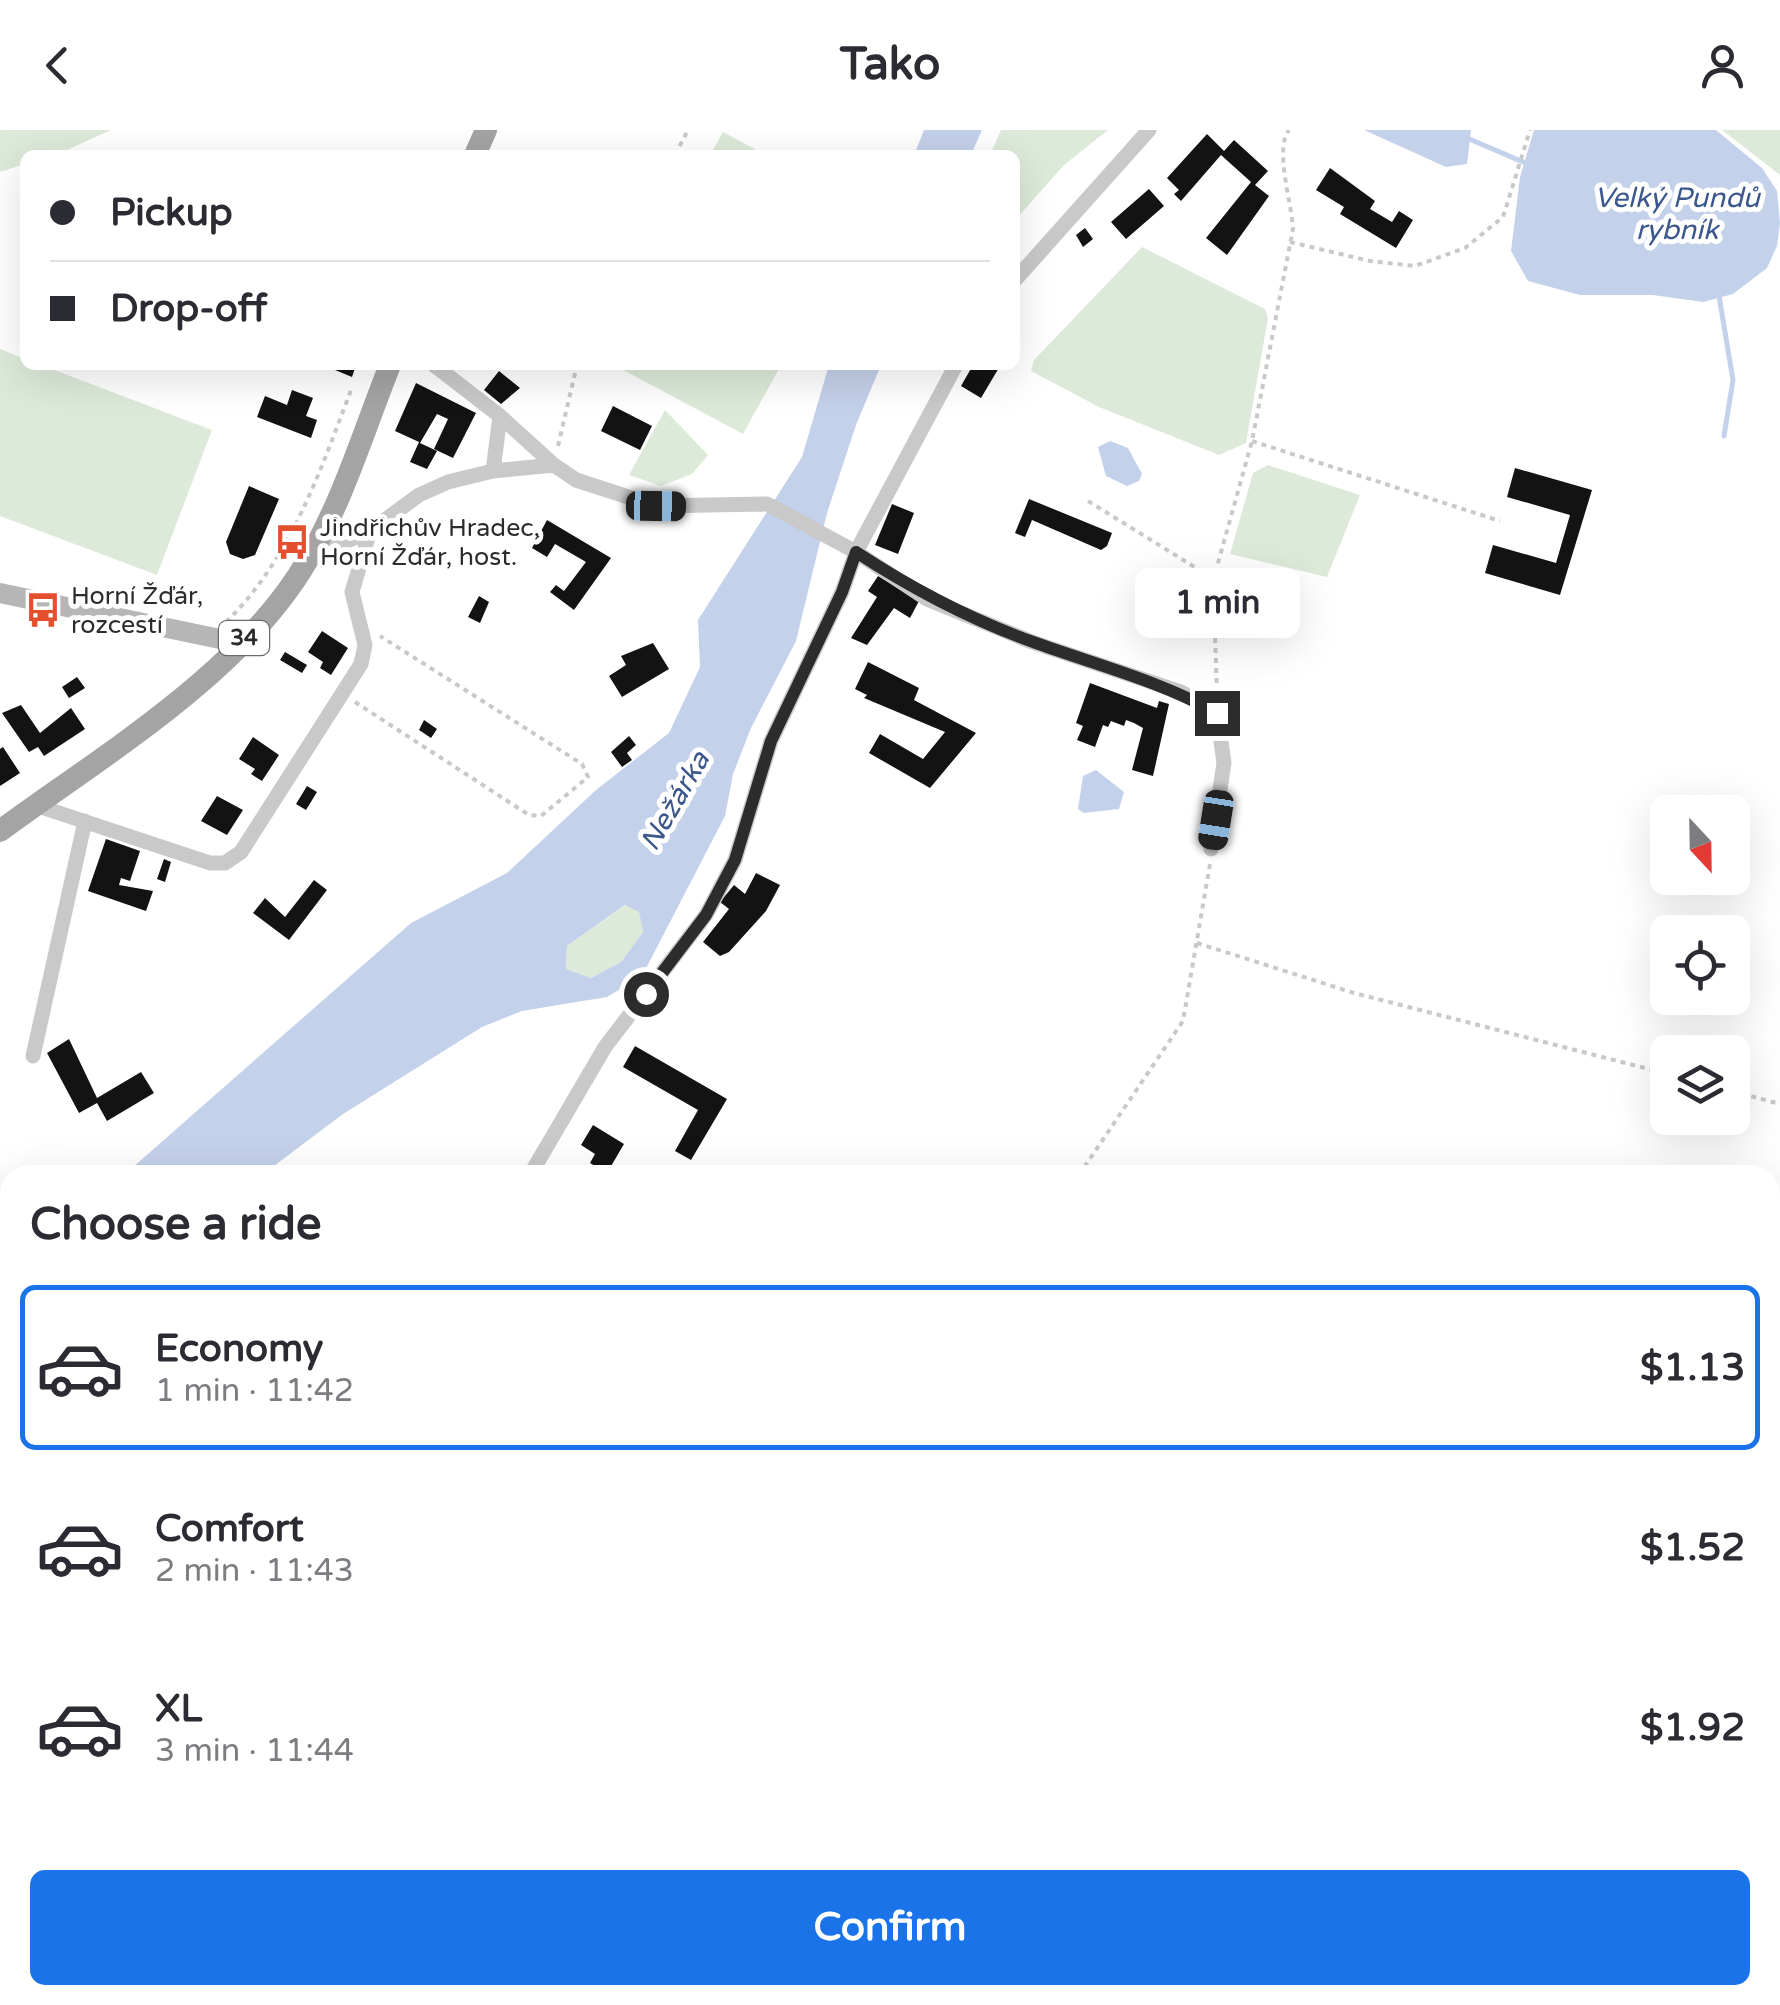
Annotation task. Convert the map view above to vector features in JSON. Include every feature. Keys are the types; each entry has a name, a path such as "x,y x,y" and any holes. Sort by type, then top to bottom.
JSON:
{"main road":[{"name":"34","path":"0,831 190,691 263,620 309,558 388,370"}],"street":[{"path":"1020,274 1149,130"},
{"path":"440,370 576,480 656,506 767,504 856,552 927,598 1032,642 1181,692 1217,713 1224,763 1211,849"},
{"path":"536,1165 605,1047 706,915 735,860 771,741 842,592 856,552 953,370"},
{"path":"493,471 500,416"},
{"path":"309,558 370,531 419,495 493,471 554,465"},
{"path":"35,805 210,863 225,863 241,852 361,664 365,645 352,592 370,531"},
{"path":"0,593 240,642"},
{"path":"33,1056 85,821"}],"path":[{"path":"1217,713 1218,563 1252,442 1290,242 1292,197 1282,158 1283,137 1288,130"},
{"path":"1290,242 1370,261 1415,266 1465,248 1503,217 1530,130"},
{"path":"554,465 576,370"},
{"path":"210,618 226,622 254,594 286,542 351,390"},
{"path":"1252,442 1500,521"},
{"path":"1088,502 1201,571 1215,589"},
{"path":"342,693 529,815 541,816 588,777 582,764 401,646 358,624"},
{"path":"1086,1165 1183,1021 1211,849"},
{"path":"1197,943 1354,993 1650,1069"},
{"path":"1750,1096 1780,1104"}],"green space":[{"path":"0,130 111,130 67,150 20,150 20,166 0,172"},
{"path":"1001,130 1108,130 1064,165 1020,214 1020,150 992,150"},
{"path":"1722,130 1780,130 1780,175"},
{"path":"723,132 757,150 713,150"},
{"path":"1142,247 1265,309 1268,318 1246,443 1219,455 1099,407 1031,371 1034,360"},
{"path":"0,349 20,357 20,370 54,370 212,430 157,575 0,516"},
{"path":"623,370 778,370 743,434"},
{"path":"665,410 708,455 692,474 661,486 629,475"},
{"path":"1268,465 1360,495 1327,577 1230,554 1253,473"},
{"path":"626,905 639,911 643,932 621,962 591,978 566,969 567,946"}],"water":[{"path":"924,130 982,130 973,150 916,150"},
{"path":"1364,130 1471,130 1467,164 1446,167"},
{"name":"Velký Pundů rybník","path":"1534,130 1716,130 1762,168 1777,191 1780,223 1777,246 1767,268 1733,294 1703,302 1653,295 1580,295 1528,281 1511,251 1520,177"},
{"name":"Nežárka","path":"828,370 879,370 827,513 796,641 751,728 733,774 725,816 642,976 607,997 522,1011 482,1027 343,1114 275,1165 135,1165 411,923 507,873 596,790 669,733 700,667 698,620 802,457","holes":["625,905 639,912 643,932 621,962 591,978 566,969 567,946"]},
{"path":"1110,441 1128,448 1142,474 1139,481 1127,486 1106,476 1098,447"},
{"path":"1096,770 1124,792 1119,809 1084,813 1078,809 1083,776"}],"building":[{"path":"1207,134 1224,151 1234,140 1268,171 1255,185 1269,196 1227,255 1206,238 1251,182 1221,155 1181,201 1174,194 1179,190 1167,178"},
{"path":"1330,168 1375,201 1370,209 1392,222 1399,211 1413,220 1396,248 1340,214 1344,207 1316,190"},
{"path":"1149,189 1164,206 1126,239 1111,222"},
{"path":"1085,228 1093,239 1083,247 1076,235"},
{"path":"335,370 354,370 352,377"},
{"path":"970,370 998,370 981,398 961,386"},
{"path":"499,371 520,388 501,404 484,390"},
{"path":"416,383 476,413 453,458 434,449 448,419 437,414 420,443 437,451 427,469 410,462 419,442 395,431"},
{"path":"292,390 313,398 306,416 317,420 311,438 257,417 265,396 287,405"},
{"path":"613,406 652,426 640,450 601,431"},
{"path":"1515,468 1592,490 1560,595 1485,573 1493,545 1556,563 1570,515 1507,497"},
{"path":"249,486 279,499 255,555 243,559 230,554 226,542"},
{"path":"1029,499 1112,533 1107,546 1101,550 1032,520 1025,537 1015,533"},
{"path":"892,504 914,513 898,554 875,545"},
{"path":"547,520 611,558 574,610 550,592 556,585 564,591 586,562 555,544 547,557 532,548"},
{"path":"878,576 919,601 910,618 894,608 867,645 851,638 877,597 868,591"},
{"path":"479,596 489,602 480,623 468,617"},
{"path":"322,631 348,648 331,675 320,668 323,662 308,652"},
{"path":"653,643 669,669 622,697 609,676 626,665 621,656"},
{"path":"285,652 307,665 302,673 280,660"},
{"path":"868,662 919,688 914,700 976,733 930,788 869,753 880,734 923,759 945,732 864,698 867,695 855,689"},
{"path":"77,677 85,688 69,698 62,687"},
{"path":"1090,683 1157,708 1159,701 1169,704 1153,776 1132,770 1143,728 1134,723 1126,720 1124,726 1111,721 1108,727 1103,725 1095,747 1077,740 1083,726 1076,723"},
{"path":"21,705 40,733 71,708 85,729 44,756 38,747 29,752 2,713"},
{"path":"424,720 437,729 431,738 419,730"},
{"path":"629,736 636,745 627,753 632,760 622,767 611,752"},
{"path":"253,737 279,755 262,781 251,774 255,769 239,759"},
{"path":"3,747 20,773 0,786 0,749"},
{"path":"307,786 317,792 306,810 296,804"},
{"path":"217,796 243,810 227,835 201,821"},
{"path":"106,839 140,851 130,881 121,878 119,885 153,891 146,911 88,891"},
{"path":"164,859 171,862 165,882 157,879"},
{"path":"756,873 780,885 766,911 729,952 720,956 703,942 729,909 720,902 734,885 745,894"},
{"path":"314,880 327,890 289,940 253,913 265,898 285,917"},
{"path":"69,1039 97,1098 141,1072 154,1093 107,1121 97,1103 79,1113 47,1053"},
{"path":"635,1046 727,1099 691,1160 675,1151 698,1110 623,1067"},
{"path":"593,1125 624,1144 612,1165 590,1163 595,1154 581,1145"}],"waterway":[{"path":"1467,138 1530,165"},
{"path":"1719,296 1733,380 1724,436"}],"place":[{"name":"Jindřichův Hradec, Horní Žďár, host.","path":"292,542"},
{"name":"Horní Žďár, rozcestí","path":"43,610"}],"route":[{"path":"646,994 706,915 735,860 771,741 842,592 856,552 927,598 1032,642 1181,692 1217,713"}]}
